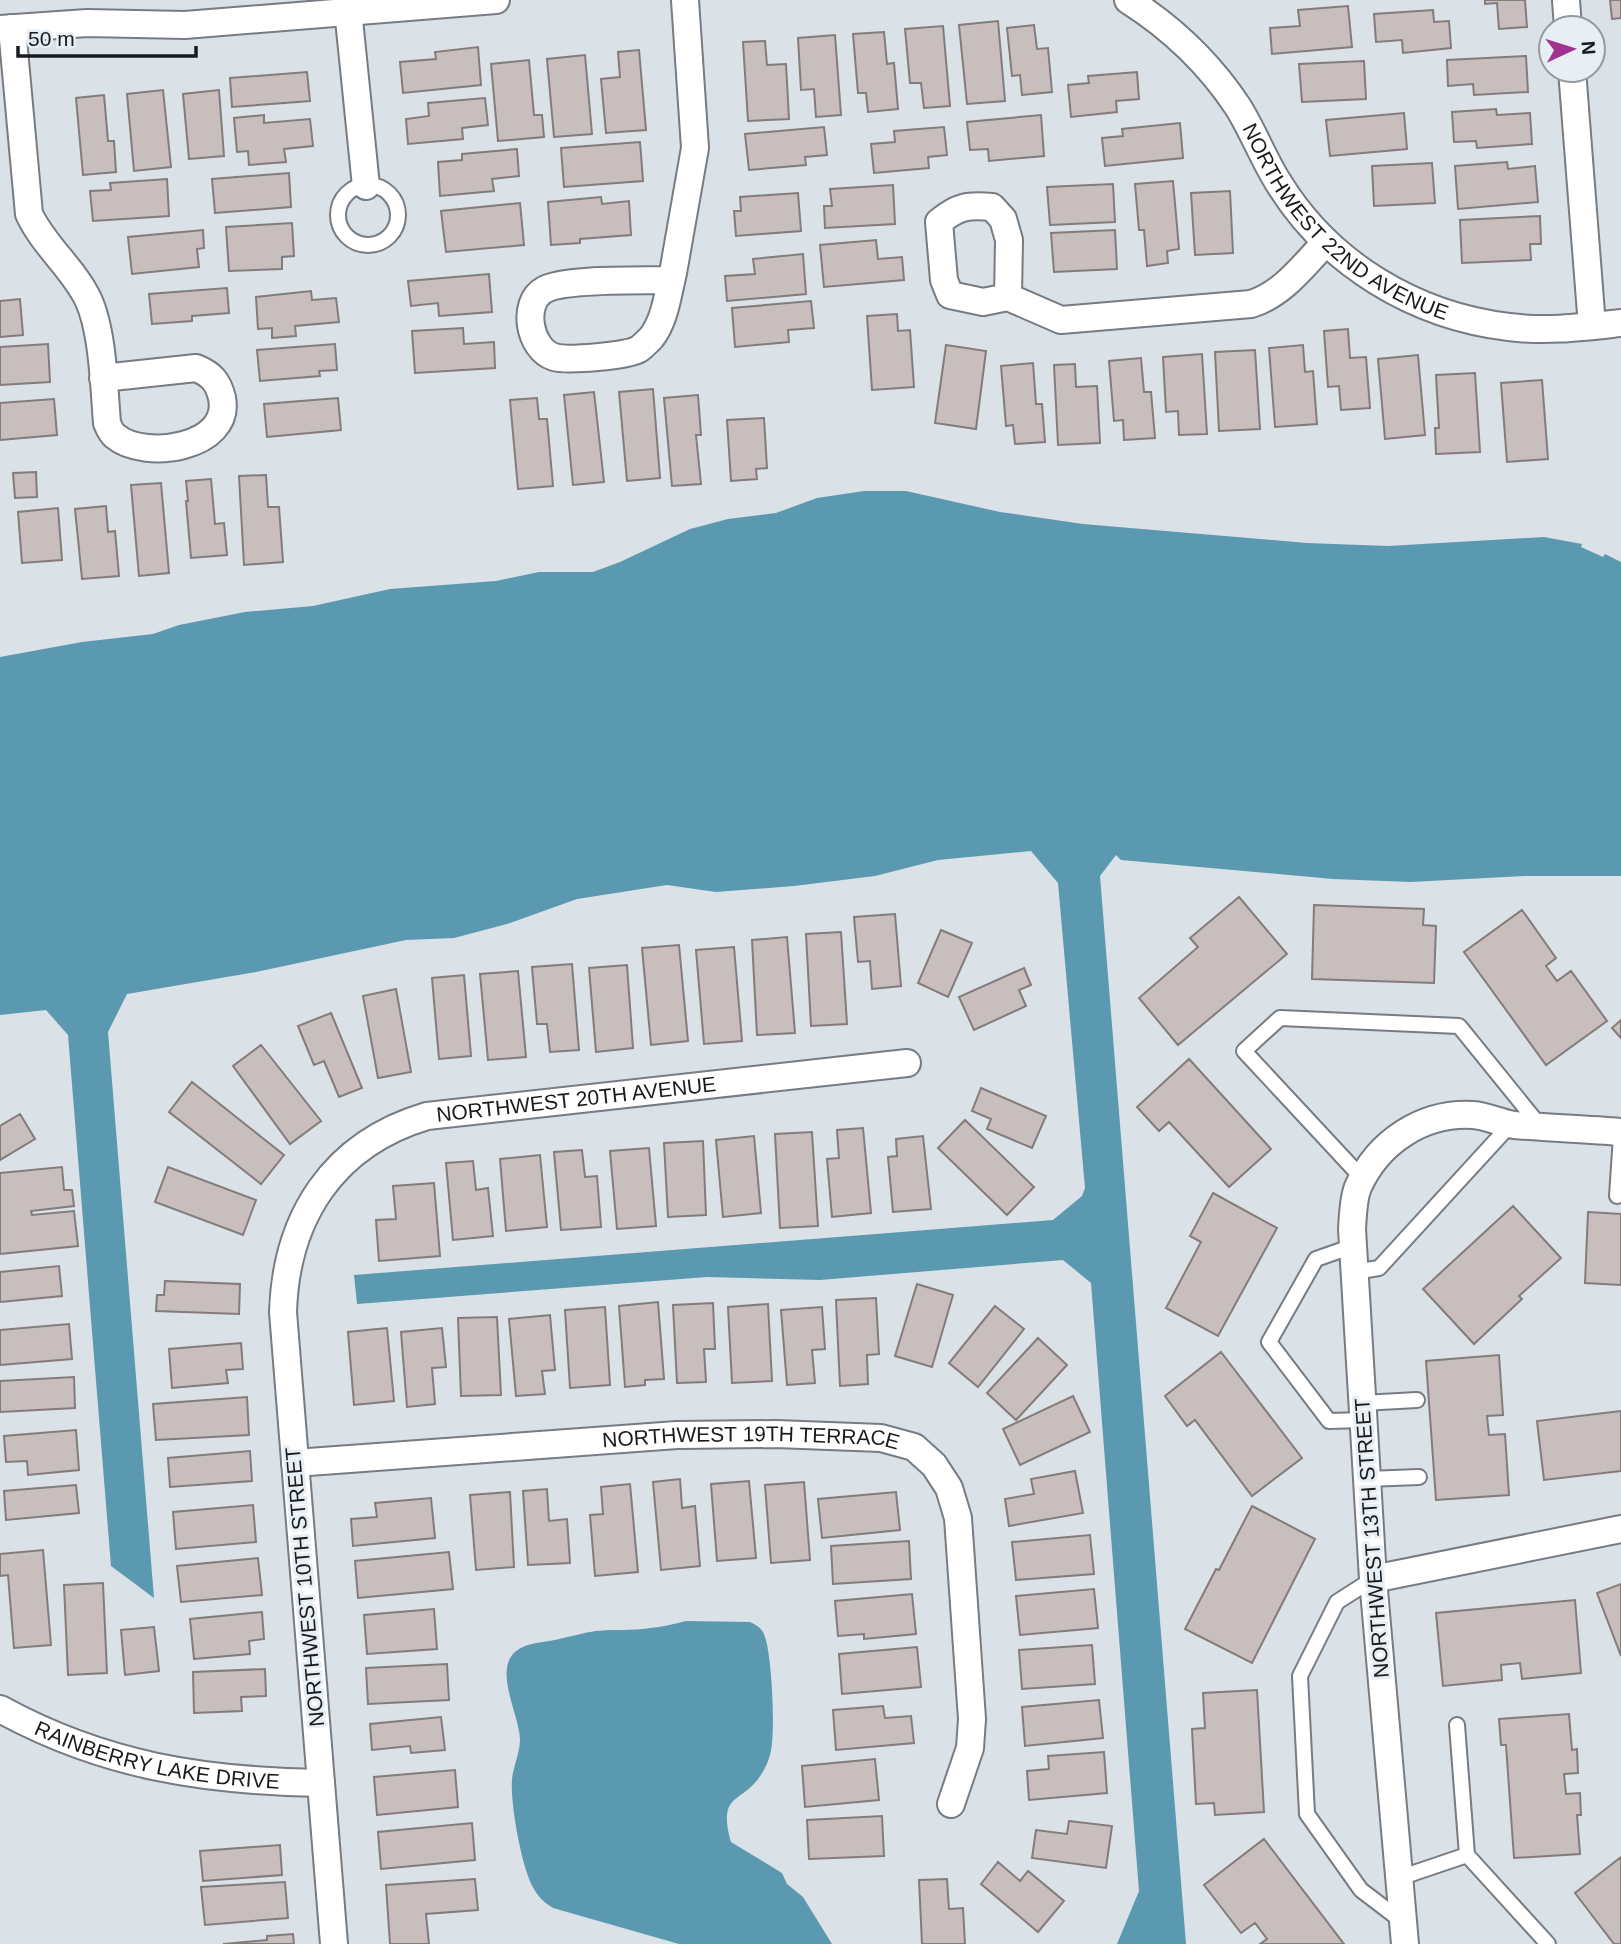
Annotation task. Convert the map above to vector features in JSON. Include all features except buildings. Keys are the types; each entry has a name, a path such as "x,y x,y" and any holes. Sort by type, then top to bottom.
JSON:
{"street":[{"path":"103,378 196,368 209,373 220,387 223,405 221,421 202,439 182,445 150,449 126,444 113,435 107,423 94,315 87,297 37,231 29,214 6,29 87,23 185,25 348,6 496,0"},
{"path":"671,279 563,284 543,290 533,301 530,316 534,335 543,351 554,357 613,356 638,349 651,338 661,320 671,279 695,148 685,0"},
{"name":"NORTHWEST 22ND AVENUE","path":"1128,0 1152,15 1185,43 1213,74 1238,108 1278,182 1302,216 1326,242 1358,269 1392,291 1430,309 1470,321 1511,328 1552,329 1621,323"},
{"path":"348,6 366,186"},
{"path":"1573,84 1592,326"},
{"path":"1008,297 1061,320 1251,304 1268,299 1282,288 1326,242"},
{"name":"NORTHWEST 20TH AVENUE","path":"296,1232 312,1202 331,1176 354,1153 382,1134 427,1116 906,1063"},
{"name":"NORTHWEST 13TH STREET","path":"1404,1933 1373,1578 1352,1229 1357,1189 1390,1142 1419,1124 1456,1115 1493,1118 1511,1124"},
{"path":"1511,1124 1621,1134"},
{"name":"NORTHWEST 10TH STREET","path":"296,1232 284,1280 283,1312 334,1944"},
{"name":"NORTHWEST 19TH TERRACE","path":"295,1463 677,1435 776,1434 881,1438 914,1447 934,1465 949,1488 958,1518 972,1719 970,1748 951,1804"},
{"path":"1373,1578 1621,1529"},
{"name":"RAINBERRY LAKE DRIVE","path":"0,1709 61,1738 123,1759 188,1774 254,1782 321,1783"}],"lane":[{"path":"366,186 376,186 393,198 398,218 395,228 381,243 371,245 351,240 344,232 338,213 347,194 366,186"},
{"path":"1363,1179 1244,1052 1280,1018 1459,1026 1540,1126"},
{"path":"1418,1400 1329,1421 1269,1342 1316,1259 1354,1259 1378,1268 1511,1124"},
{"path":"1617,1196 1621,1134"},
{"path":"1367,1479 1419,1478"},
{"path":"1373,1578 1337,1602 1300,1676 1307,1814 1362,1890 1404,1933"},
{"path":"1457,1725 1467,1855 1548,1944"},
{"path":"1399,1878 1467,1855"}],"water":[{"path":"864,491 906,491 1000,512 1083,524 1307,543 1388,546 1544,537 1582,544 1581,547 1621,562 1621,876 1524,876 1411,882 1333,879 1121,860 1116,855 1100,876 1186,1944 1117,1944 1139,1891 1091,1283 1063,1260 820,1280 707,1277 357,1304 354,1275 1053,1220 1082,1196 1085,1188 1058,883 1031,851 938,860 875,876 794,886 716,892 667,885 577,899 507,924 454,938 406,940 256,972 127,994 108,1032 154,1598 111,1566 68,1035 46,1010 0,1015 0,657 82,642 153,634 179,625 245,612 313,606 390,589 496,581 539,572 593,572 690,529 728,519 776,513 817,498"},
{"path":"686,1621 750,1622 764,1634 771,1678 772,1745 761,1775 728,1809 729,1833 731,1842 782,1873 787,1884 803,1897 832,1944 679,1944 553,1908 540,1898 534,1889 521,1852 513,1804 512,1780 520,1739 507,1678 511,1657 519,1649 536,1643 603,1630 643,1629"}]}
